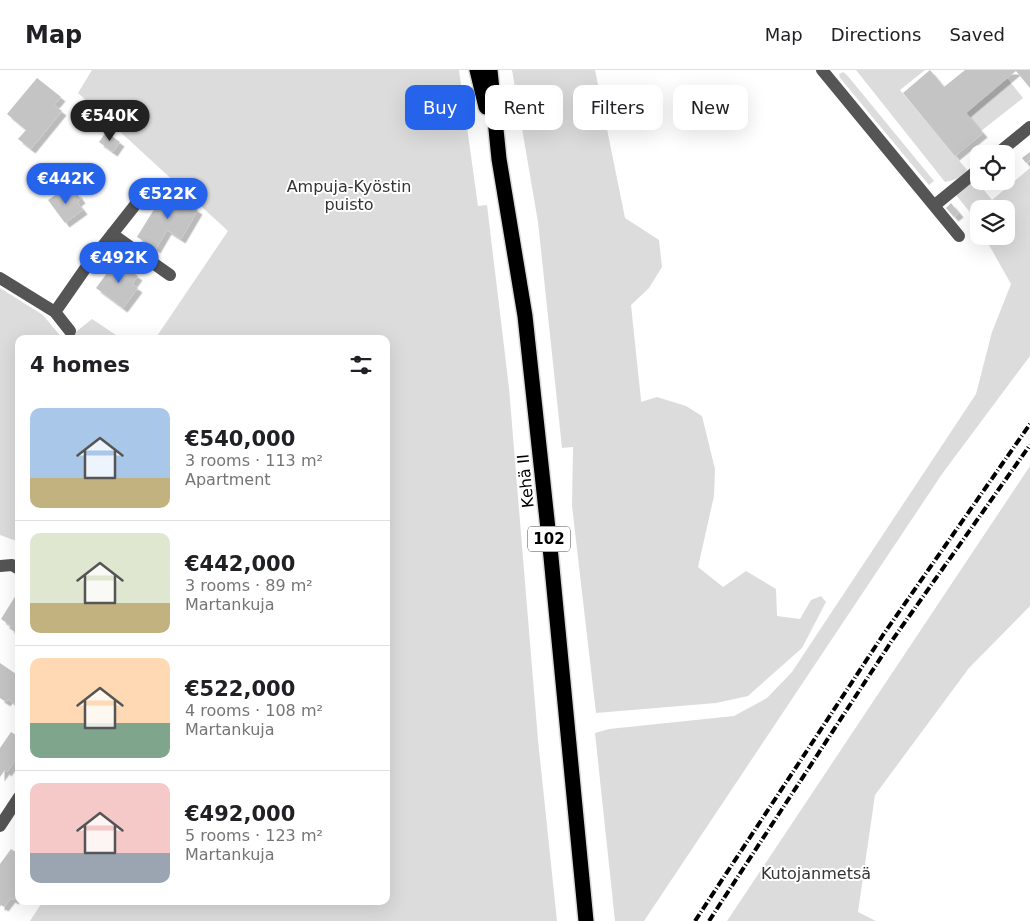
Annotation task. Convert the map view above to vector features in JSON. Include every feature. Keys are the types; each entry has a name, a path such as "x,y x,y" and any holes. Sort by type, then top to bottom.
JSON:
{"highway":[{"name":"Kehä II","path":"477,70 499,159"},
{"name":"Kehä II","path":"490,70 499,159 525,316 551,557 586,921"}],"street":[{"path":"824,71 959,236"},
{"path":"1008,145 1030,127"},
{"path":"935,205 970,176"},
{"path":"55,312 87,266 143,195"},
{"path":"112,234 170,275"},
{"path":"0,278 55,312 70,331"},
{"path":"0,566 12,565 15,567"},
{"path":"0,826 15,803"}],"green space":[{"name":"Ampuja-Kyöstin puisto","path":"92,70 459,70 461,85 405,85 405,130 467,130 478,206 487,205 509,388 538,740 557,921 30,921 40,905 390,905 390,335 158,335 228,231 78,93"},
{"path":"512,70 595,70 598,85 573,85 573,130 607,130 625,218 659,240 662,267 649,288 631,305 641,402 657,397 686,406 702,416 715,469 714,496 698,567 723,587 746,571 776,589 777,616 800,619 811,600 821,596 826,602 802,648 748,696 716,703 596,713 572,506 573,447 562,448 538,222 522,130 563,130 563,85 515,85"},
{"path":"856,70 925,70 900,90 967,170 957,178 945,182"},
{"path":"843,72 934,181 929,185 840,78 839,74"},
{"path":"1007,78 1023,98 981,131 966,113"},
{"path":"1030,168 1030,356 942,474 644,921 615,921 595,733 609,729 734,716 767,698 792,672 976,394 992,332 1011,284 989,245 1015,245 1015,200 992,200 1004,190 1015,190 1015,181"},
{"path":"970,183 970,190 984,190 992,200 970,200 970,212 956,195"},
{"path":"0,288 43,315 60,335 15,335 15,541 0,535"},
{"path":"92,319 116,335 72,335"},
{"name":"Kutojanmetsä","path":"1030,466 1030,606 969,668 875,795 858,912 876,921 727,921"}],"building":[{"path":"930,70 944,87 965,70 1030,70 1030,88 1016,71 966,113 983,133 955,156 903,93"},
{"path":"37,78 61,97 54,105 62,111 31,149 18,139 26,130 7,114"},
{"path":"106,132 120,142 113,152 99,142"},
{"path":"1030,152 1030,160 1026,163 1022,158"},
{"path":"67,187 72,195 76,192 81,199 77,202 83,210 65,223 48,200"},
{"path":"166,190 198,210 181,239 167,230 156,249 137,237"},
{"path":"951,203 959,213 954,217 946,208"},
{"path":"116,261 138,276 132,284 138,288 123,308 96,288"},
{"path":"15,597 15,632 9,628 11,626 1,619"},
{"path":"0,663 15,673 15,704 8,699 6,702 0,698"},
{"path":"11,732 15,734 15,761 7,772 5,770 0,777 0,748"},
{"path":"11,849 15,852 15,899 14,900 11,898 4,907 1,905 0,907 0,864"}],"railway":[{"path":"695,921 883,635 1030,424"},
{"path":"709,921 891,642 1030,445"}]}
